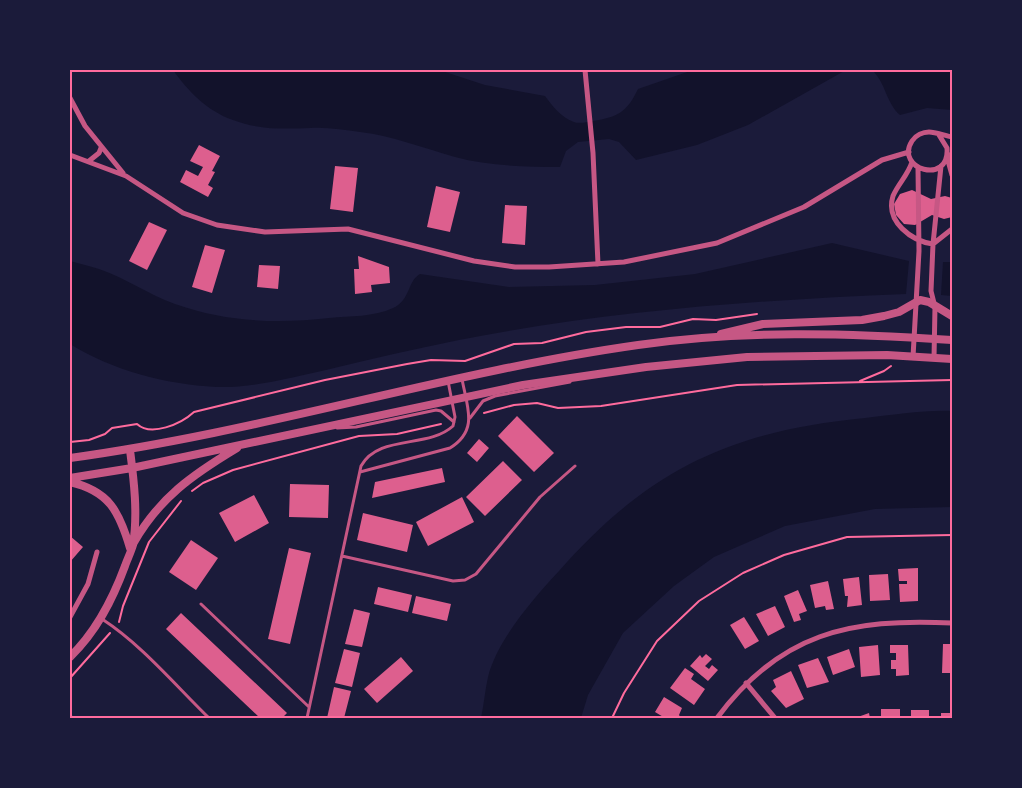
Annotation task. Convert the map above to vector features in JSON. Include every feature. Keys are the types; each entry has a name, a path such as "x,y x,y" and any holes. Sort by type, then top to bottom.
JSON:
{"street":[{"path":"585,70 593,152 598,264"},
{"path":"71,100 85,126 101,148 126,176"},
{"path":"949,156 941,166 930,171 918,168 912,162 909,152 912,141 922,133 934,133 952,137"},
{"path":"939,135 946,143 952,175"},
{"path":"89,161 101,148"},
{"path":"70,155 126,176 183,213 202,221 234,228 289,232 348,229 449,256 515,267 598,264 661,256 718,243 804,207 882,160 909,152"},
{"path":"912,162 893,197 894,217 901,227 920,242 933,244 952,229"},
{"path":"934,358 935,307 931,291 933,244 941,166"},
{"path":"913,357 920,242 918,168"},
{"path":"704,338 763,324 862,320 899,312 926,300 952,316"},
{"path":"70,458 130,450 531,362 620,348 704,338 794,335 952,340"},
{"path":"70,478 132,468 466,397 607,372 671,363 747,357 913,357 952,359"},
{"path":"70,657 93,632 101,619 146,521 163,501 201,469 243,444"},
{"path":"130,450 135,502 132,548"},
{"path":"70,482 101,493 116,512 132,548"},
{"path":"70,617 88,584 97,552"},
{"path":"717,718 746,684 773,660 815,637 867,626 952,623"},
{"path":"746,684 776,718"}],"lane":[{"path":"469,419 483,401 495,396 544,388 607,372"},
{"path":"360,472 450,448 466,435 469,419 462,377"},
{"path":"307,718 360,472 365,459 382,448 440,434 448,430 454,422 453,400 448,380"},
{"path":"316,428 356,427 436,410 441,411 454,422"},
{"path":"342,556 453,581 465,580 476,574 540,496 576,466"},
{"path":"201,604 309,708"},
{"path":"101,619 114,628 209,718"}],"path":[{"path":"70,442 89,440 105,434 112,428 137,424 146,430 165,428 187,418 194,412 325,380 413,362 465,361 514,344 542,343 602,330 660,327 693,319 716,320 760,314"},
{"path":"469,419 514,405 537,403 558,408 601,406 737,385 952,380"},
{"path":"189,494 203,483 233,470 360,436 397,434 454,422"},
{"path":"70,678 121,618 123,606 149,542 182,499"},
{"path":"612,718 624,693 657,641 699,601 743,573 784,555 846,537 952,535"}],"shaded area":[{"path":"173,70 439,70 485,85 545,96 561,114 569,120 578,123 609,118 626,108 638,89 693,70 846,70 748,125 697,145 636,160 619,142 609,139 578,142 566,151 560,167 481,162 455,157 396,139 360,132 323,128 291,129 253,126 233,120 207,106 192,93"},
{"path":"872,70 952,70 952,110 927,108 900,115 892,105 877,75"},
{"path":"832,243 909,261 906,294 682,308 570,321 459,340 272,382 230,387 178,383 140,374 104,362 70,344 70,261 109,273 165,300 194,310 232,318 290,321 362,316 386,311 399,305 406,296 413,281 420,274 509,287 595,285 695,274"},
{"path":"943,262 952,262 952,296 941,295"},
{"path":"952,411 952,507 875,509 785,526 714,557 674,586 623,633 588,695 581,718 481,718 488,677 493,663 499,649 518,620 549,582 592,536 626,506 660,481 696,461 733,445 773,433 817,424 865,418 919,412"}],"building":[{"path":"199,145 220,156 212,171 215,172 208,185 213,188 208,197 180,182 186,170 198,176 203,167 190,161"},
{"path":"335,166 358,168 353,212 330,209"},
{"path":"436,186 460,192 450,232 427,227"},
{"path":"912,190 931,199 945,196 952,198 952,217 944,219 932,215 915,225 904,224 896,215 894,204 900,194"},
{"path":"505,205 527,206 525,245 502,243"},
{"path":"149,222 167,230 147,270 129,261"},
{"path":"205,245 225,250 212,293 192,287"},
{"path":"358,256 389,267 390,283 371,285 372,292 355,294 354,269 359,269"},
{"path":"259,265 280,266 278,289 257,287"},
{"path":"517,416 554,453 534,472 498,436"},
{"path":"479,439 489,448 477,462 467,453"},
{"path":"503,461 522,480 485,516 466,497"},
{"path":"442,468 445,482 372,498 375,482"},
{"path":"290,484 329,485 328,518 289,517"},
{"path":"254,495 269,523 235,542 219,513"},
{"path":"462,497 474,522 428,546 416,522"},
{"path":"363,513 413,525 407,552 357,540"},
{"path":"70,536 83,547 70,562"},
{"path":"191,540 218,558 196,590 169,572"},
{"path":"289,548 311,553 290,644 268,639"},
{"path":"918,568 918,601 900,602 899,584 907,584 907,581 899,581 898,569"},
{"path":"888,574 890,600 870,601 869,575"},
{"path":"859,577 862,605 847,607 848,596 845,596 843,579"},
{"path":"828,581 834,609 826,610 825,606 815,608 810,585"},
{"path":"378,587 412,595 408,612 374,604"},
{"path":"798,590 807,611 799,614 801,620 794,622 784,596"},
{"path":"416,596 451,604 447,621 412,613"},
{"path":"775,606 785,627 768,636 756,614"},
{"path":"354,609 370,613 362,647 345,644"},
{"path":"181,613 287,713 282,718 260,718 166,629"},
{"path":"744,617 759,641 745,649 730,625"},
{"path":"943,644 952,644 952,673 942,673"},
{"path":"878,645 880,675 861,677 859,647"},
{"path":"890,645 908,645 909,675 896,676 896,669 891,669 891,660 896,660 896,653 890,653"},
{"path":"344,649 360,653 352,687 335,683"},
{"path":"849,649 855,667 833,675 827,657"},
{"path":"706,654 712,659 705,666 709,669 712,665 718,670 708,681 690,666 700,655 702,658"},
{"path":"401,657 413,671 377,703 364,689"},
{"path":"818,658 829,682 807,688 798,665"},
{"path":"685,668 694,674 691,679 705,689 694,705 670,688"},
{"path":"791,671 804,699 786,708 771,691 776,687 773,680"},
{"path":"334,687 351,691 344,718 327,718"},
{"path":"664,697 682,708 679,715 681,718 665,718 655,712"},
{"path":"881,709 900,709 900,718 881,718"},
{"path":"911,710 929,710 929,718 911,718"},
{"path":"869,713 870,718 855,718"},
{"path":"941,713 952,713 952,718 941,718"}]}
